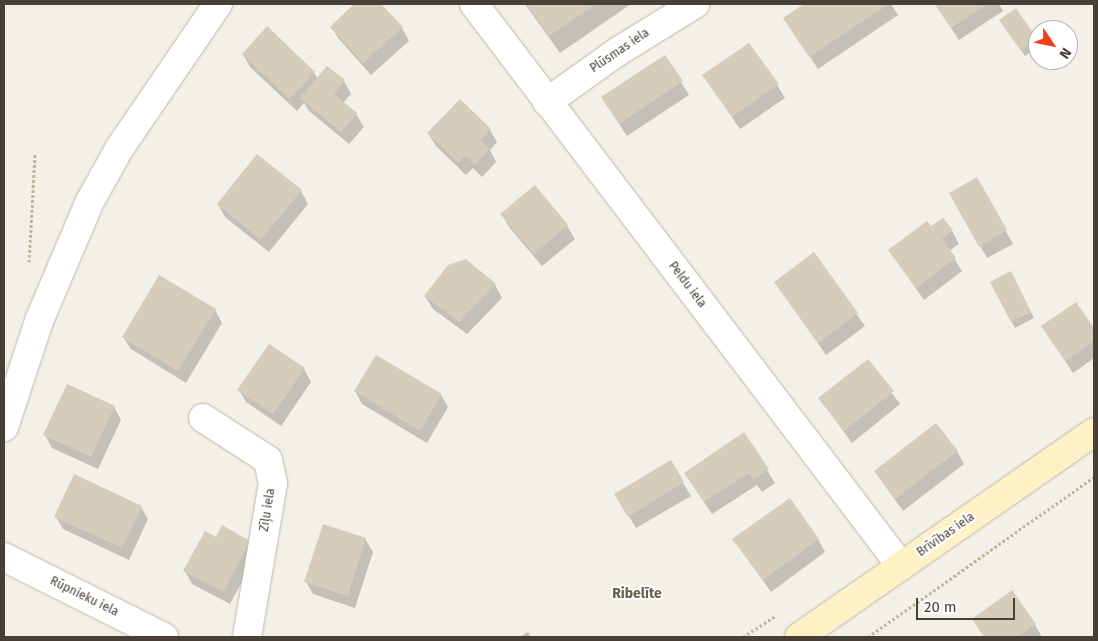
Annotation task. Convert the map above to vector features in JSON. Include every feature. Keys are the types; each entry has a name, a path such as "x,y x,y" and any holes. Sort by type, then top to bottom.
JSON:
{"main road":[{"name":"Brīvības iela","path":"799,637 1094,432"}],"street":[{"path":"4,427 39,321 89,203 129,134 218,4"},
{"name":"Peldu iela","path":"474,4 901,566"},
{"name":"Plūsmas iela","path":"547,102 617,52 695,4"},
{"name":"Zīļu iela","path":"203,418 268,460 273,483 247,637"},
{"name":"Rūpnieku iela","path":"4,557 164,637"}],"path":[{"path":"29,267 35,153"},
{"path":"868,637 1094,477"}],"building":[{"path":"354,4 381,4 403,27 363,63 330,27"},
{"path":"526,4 596,4 549,36"},
{"path":"804,4 889,4 809,57 783,18"},
{"path":"935,4 988,4 951,28"},
{"path":"1016,8 1028,26 1028,46 1021,51 999,20"},
{"path":"267,26 315,72 289,99 242,54"},
{"path":"749,43 779,84 732,117 702,75"},
{"path":"665,55 683,81 619,124 601,97"},
{"path":"327,66 345,80 334,94 357,113 341,132 300,98"},
{"path":"460,99 491,129 481,140 490,149 475,165 465,156 458,163 427,133"},
{"path":"257,154 302,190 261,240 217,204"},
{"path":"977,177 1007,230 979,247 949,193"},
{"path":"535,185 568,225 534,254 500,214"},
{"path":"943,218 953,230 942,239 956,258 916,288 888,250 927,221 931,226"},
{"path":"814,252 858,313 818,343 774,282"},
{"path":"466,259 496,284 459,322 424,296 448,265"},
{"path":"1011,271 1031,312 1011,322 990,282"},
{"path":"159,275 216,309 178,371 122,337"},
{"path":"1076,302 1094,328 1094,341 1065,361 1041,326"},
{"path":"269,344 305,368 273,414 237,390"},
{"path":"376,355 442,394 420,431 354,391"},
{"path":"868,359 894,391 844,431 818,398"},
{"path":"67,384 115,406 91,457 43,435"},
{"path":"936,423 958,451 895,499 874,471"},
{"path":"744,432 769,469 753,480 749,473 704,502 684,473"},
{"path":"671,460 684,482 628,517 614,494"},
{"path":"74,474 142,506 122,548 54,517"},
{"path":"790,498 819,539 763,580 732,539"},
{"path":"323,524 366,538 348,596 304,582"},
{"path":"222,525 250,541 223,592 183,571 205,531 216,537"},
{"path":"1012,590 1036,624 1017,637 985,637 972,619"}],"district":[{"name":"Ribelīte","path":"637,594"}]}
